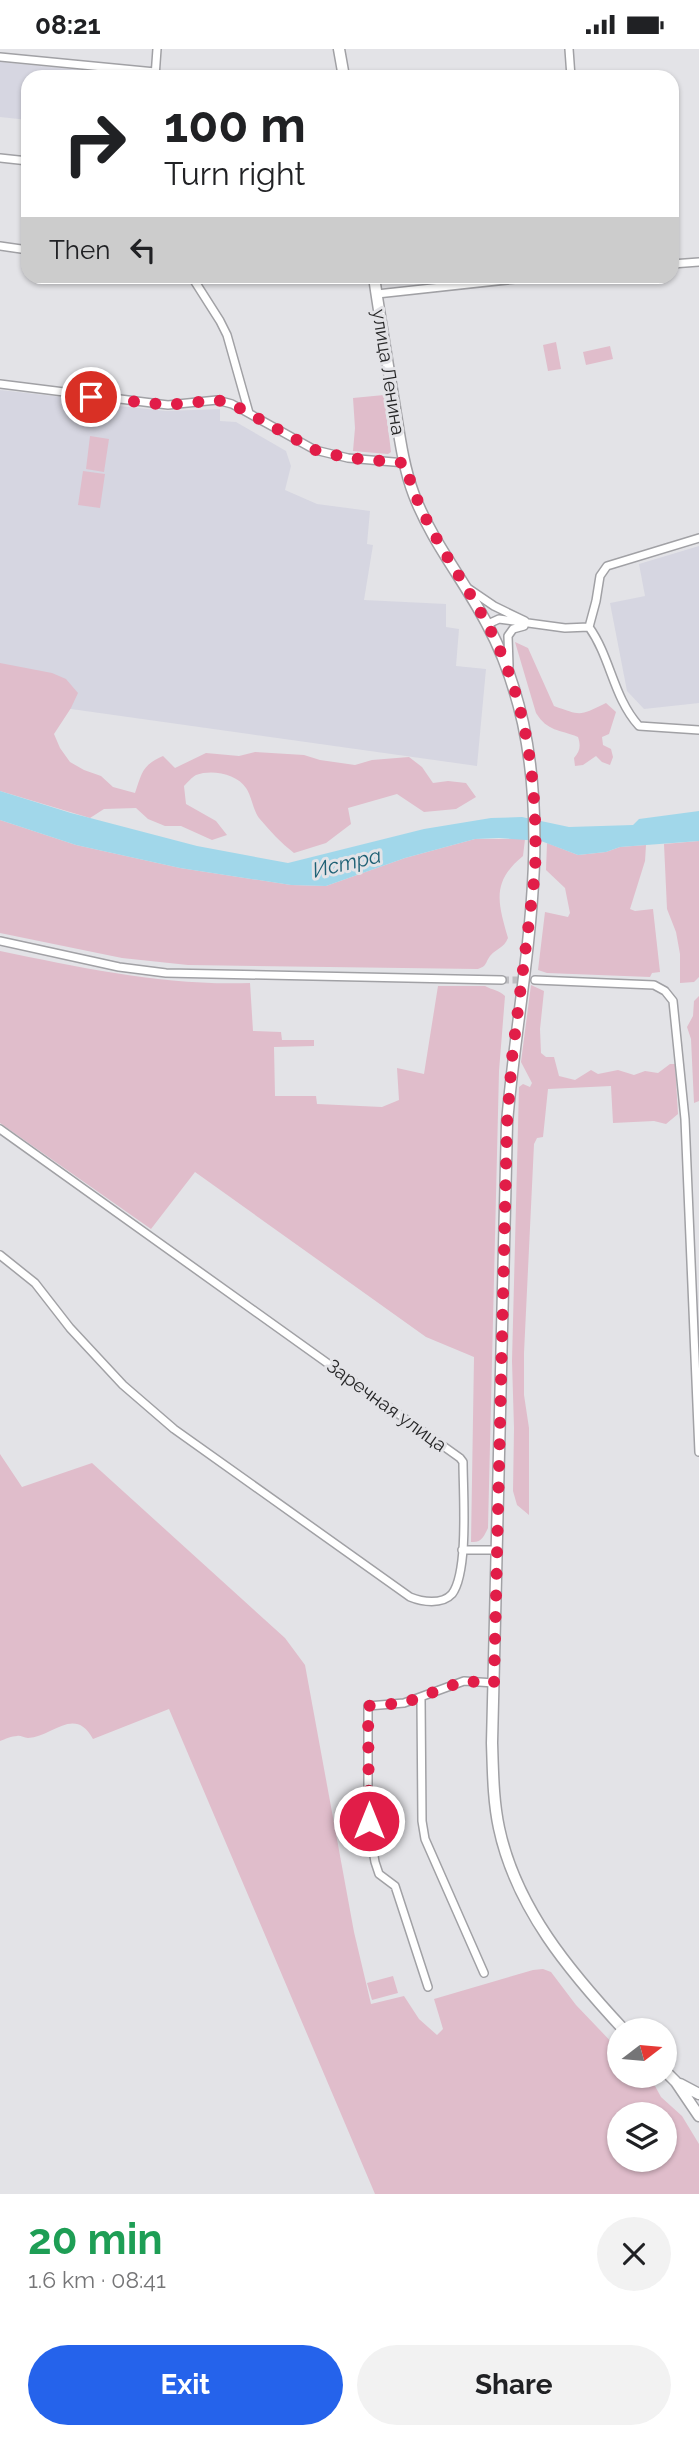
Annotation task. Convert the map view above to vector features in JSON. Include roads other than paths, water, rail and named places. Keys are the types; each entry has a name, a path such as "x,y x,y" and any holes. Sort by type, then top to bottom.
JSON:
{"main road":[{"path":"339,49 343,70"},
{"name":"улица Ленина","path":"375,284 405,463 413,493 423,516 488,624 511,676 532,775 536,842 532,905 512,1058 507,1123 492,1743 494,1795 499,1827 513,1875 538,1923 563,1960 613,2018"},
{"path":"677,2083 699,2094"},
{"path":"677,2083 699,2116"}],"street":[{"path":"155,70 157,49"},
{"path":"569,49 570,70"},
{"path":"4,55 123,70"},
{"path":"0,158 21,160"},
{"path":"0,246 21,249"},
{"path":"679,263 699,262"},
{"path":"196,284 227,335 249,413"},
{"path":"377,294 469,284"},
{"path":"0,384 168,405 223,401 315,450 348,458 405,463"},
{"path":"589,627 597,601 600,576 607,566 699,538"},
{"path":"464,585 494,606 532,625"},
{"path":"488,624 499,619 565,628 589,627"},
{"path":"511,676 507,652 508,636 513,629 532,625"},
{"path":"589,627 599,642 621,700 639,726 699,730"},
{"path":"0,941 119,967 166,973 502,980"},
{"path":"535,980 654,985 665,991 673,1001 685,1119 699,1452"},
{"name":"Заречная улица","path":"0,1129 460,1458 463,1462 462,1550 460,1577 451,1595 438,1601 422,1602 410,1597 174,1429 123,1385 70,1328 35,1283 0,1255"},
{"path":"462,1550 497,1550"},
{"path":"428,1987 395,1886 379,1874 369,1821 368,1706 421,1699 457,1683 494,1683"},
{"path":"421,1699 422,1821 425,1839 485,1973"}],"water":[{"name":"Истра","path":"0,791 197,846 288,863 424,829 491,818 522,817 569,827 633,825 639,819 699,811 699,841 620,847 606,852 578,855 541,841 475,839 405,858 326,886 291,885 180,868 76,845 0,820"}],"tunnel":[{"path":"502,980 535,980"}]}
